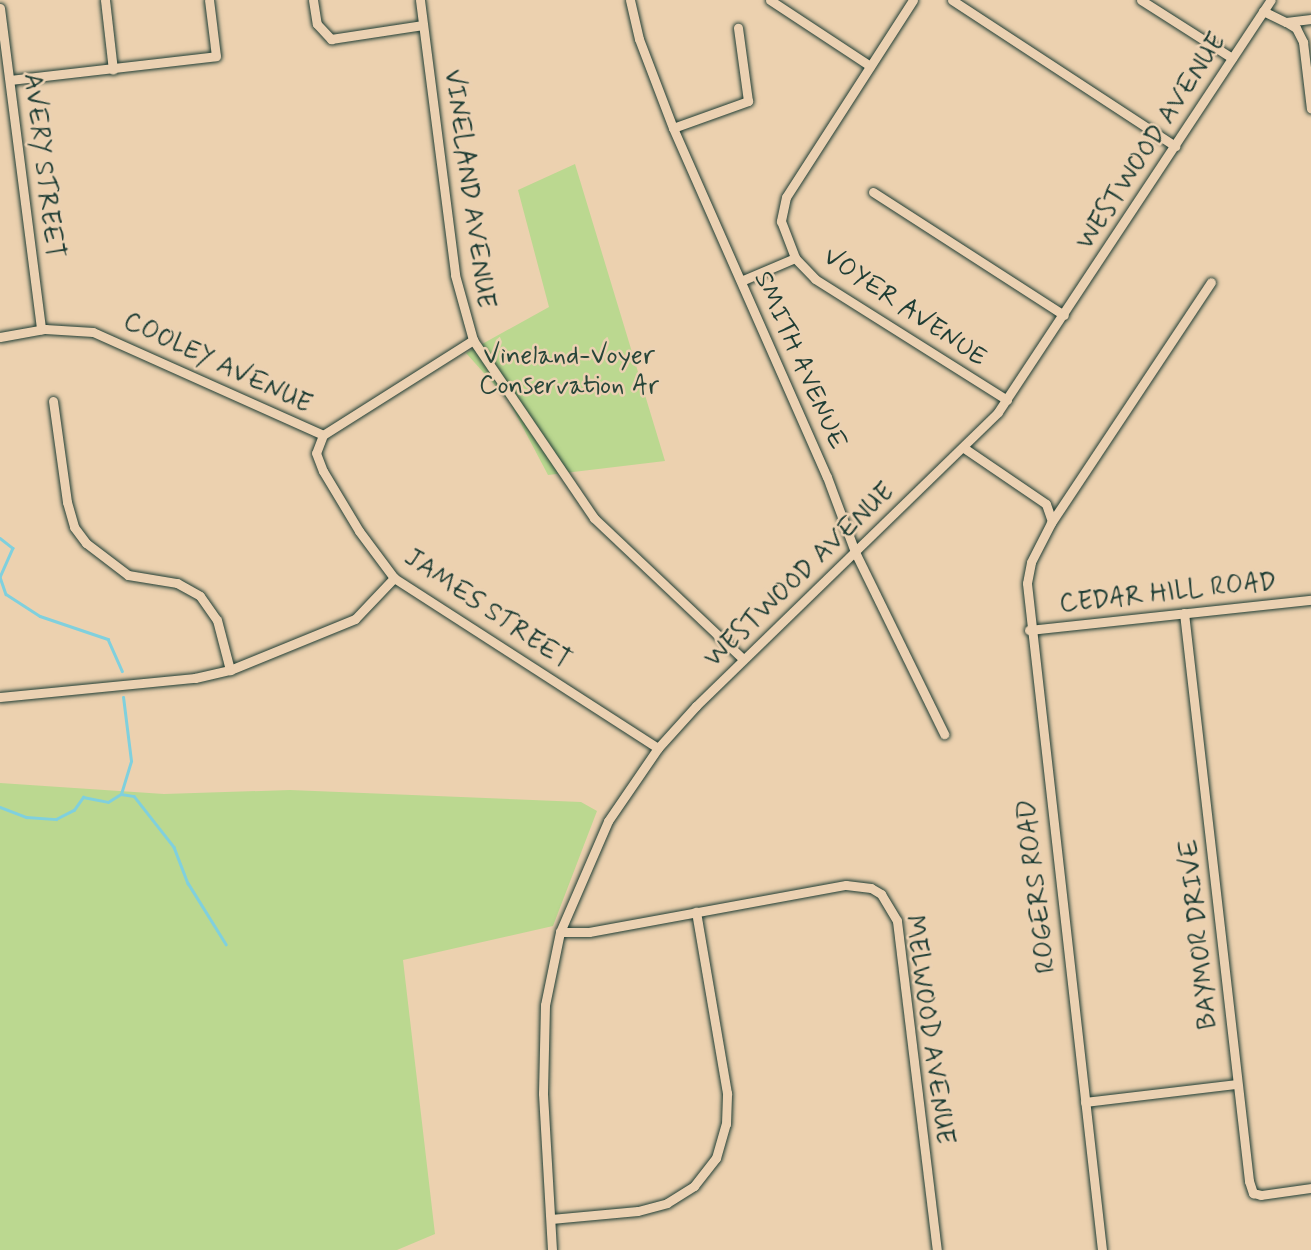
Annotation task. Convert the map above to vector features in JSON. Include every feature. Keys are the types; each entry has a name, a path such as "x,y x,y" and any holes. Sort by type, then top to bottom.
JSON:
{"street":[{"path":"105,0 113,70"},
{"path":"10,80 216,56 209,0"},
{"path":"313,0 317,24 331,39 423,25"},
{"name":"VINELAND AVENUE","path":"420,0 456,275 473,340 594,518 743,659"},
{"name":"SMITH AVENUE","path":"630,0 639,39 673,128 741,281 855,552 944,733"},
{"path":"770,0 870,66"},
{"path":"795,258 781,221 782,203 913,0"},
{"path":"952,0 1175,146"},
{"path":"1141,0 1232,58"},
{"name":"WESTWOOD AVENUE","path":"552,1250 542,1031 560,932 603,831 658,748 743,659 964,448 1007,400 1271,0"},
{"name":"AVERY STREET","path":"0,8 41,330"},
{"path":"1263,10 1296,28 1303,42 1311,109"},
{"path":"1286,22 1311,19"},
{"path":"673,128 748,101 738,28"},
{"path":"873,192 1064,315"},
{"name":"VOYER AVENUE","path":"741,281 795,258 829,289 1007,400"},
{"name":"ROGERS ROAD","path":"1102,1250 1029,630 1029,572 1051,523 1211,282"},
{"name":"COOLEY AVENUE","path":"0,337 41,330 98,333 323,435 473,340"},
{"path":"53,401 71,521 82,538 128,575 177,583 201,596 217,620 230,670"},
{"name":"JAMES STREET","path":"323,435 316,453 323,471 359,531 394,578 658,748"},
{"path":"964,448 1046,504 1051,523"},
{"path":"0,697 195,678 230,670 355,619 394,578"},
{"name":"CEDAR HILL ROAD","path":"1029,630 1311,600"},
{"name":"BAYMOR DRIVE","path":"1184,613 1237,1084 1253,1192 1311,1188"},
{"path":"0,689 14,696"},
{"name":"MELWOOD AVENUE","path":"560,932 589,932 846,885 872,888 889,902 897,921 937,1250"},
{"path":"551,1219 638,1211 667,1203 694,1186 716,1158 726,1124 727,1093 696,912"},
{"path":"1085,1102 1237,1084"}],"green space":[{"name":"Vineland-Voyer Conservation Ar","path":"575,164 665,461 548,475 509,401 466,353 549,307 518,190"},
{"path":"0,783 164,794 290,790 581,802 597,811 553,926 403,960 435,1234 397,1250 0,1250"}],"waterway":[{"path":"0,538 13,548 0,577 6,594 40,616 108,639 122,671"},
{"path":"0,807 26,817 56,819 74,810 83,797 108,802 121,794 131,761 123,697"},
{"path":"121,794 134,796 174,847 188,883 226,944"}]}
